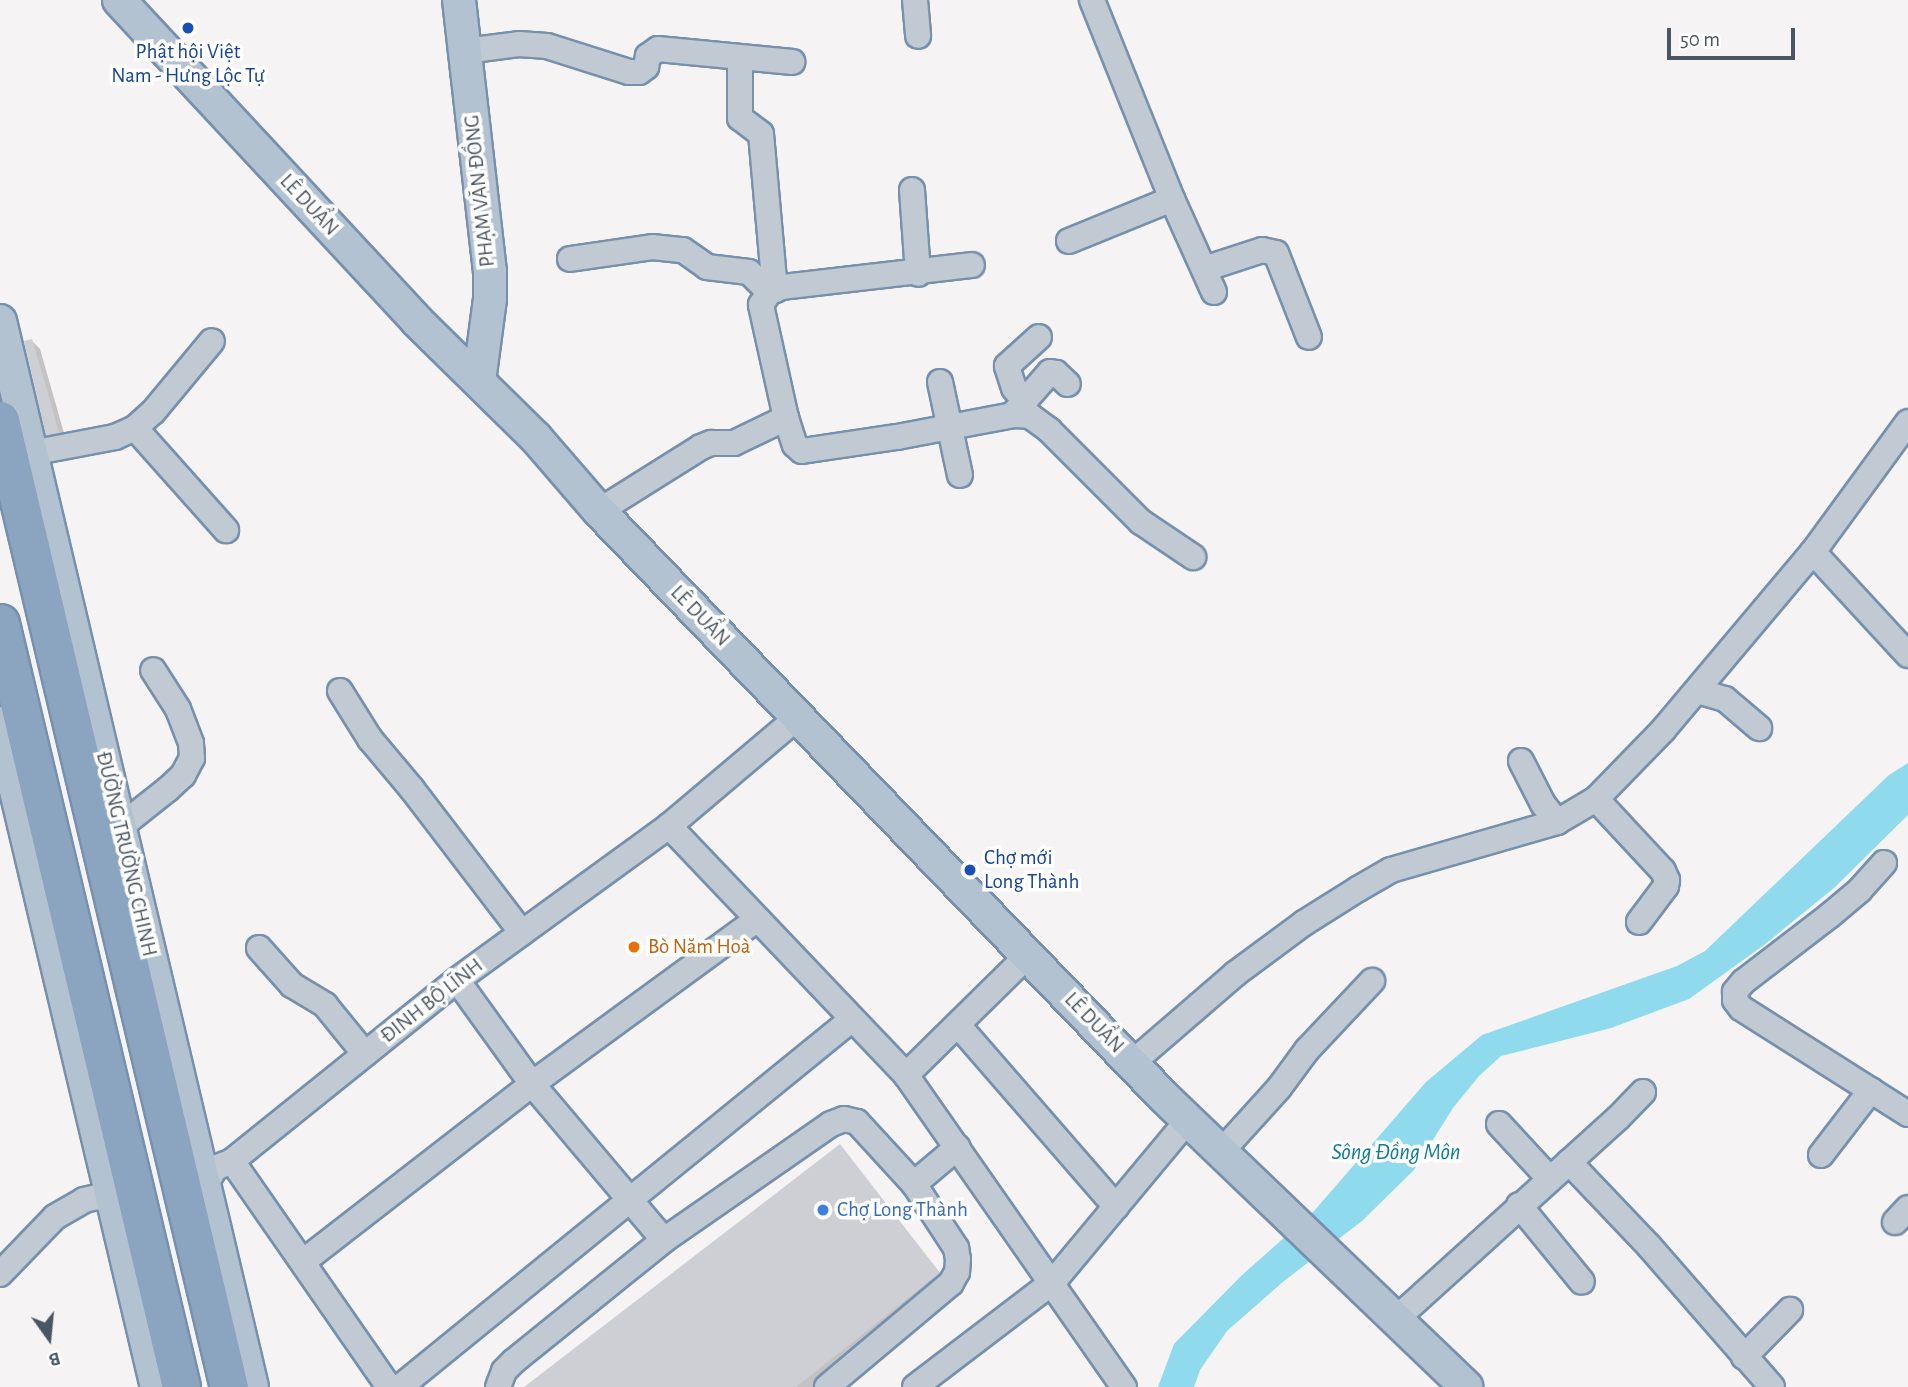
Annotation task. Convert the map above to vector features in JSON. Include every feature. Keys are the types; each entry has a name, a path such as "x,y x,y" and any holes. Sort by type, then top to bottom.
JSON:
{"highway":[{"name":"ĐƯỜNG TRƯỜNG CHINH","path":"0,420 34,515 194,1189 229,1387"},
{"path":"0,623 126,1207 181,1387"},
{"path":"126,1207 194,1189"}],"main road":[{"name":"LÊ DUẨN","path":"119,0 417,321 536,438 599,511 1188,1120 1349,1274"},
{"name":"PHẠM VĂN ĐỒNG","path":"459,0 490,271 490,299 479,381"},
{"name":"ĐƯỜNG TRƯỜNG CHINH","path":"0,321 32,453 34,515 120,827 194,1189 252,1387"},
{"path":"0,723 126,1207 157,1387"},
{"path":"1349,1274 1400,1315 1466,1387"}],"street":[{"path":"915,0 918,36"},
{"path":"1092,0 1172,199 1214,292"},
{"path":"465,51 519,44 547,46 629,72 639,72 646,66 648,56 658,49 792,62"},
{"path":"740,58 740,118 761,134 772,291 761,305 786,418 795,445 802,451 949,429 1018,407 1050,372 1056,373 1068,384"},
{"path":"912,190 918,274"},
{"path":"1069,241 1172,199"},
{"path":"570,259 652,247 683,250 707,267 749,272 772,291 972,265"},
{"path":"1204,269 1270,249 1276,253 1309,337"},
{"path":"1039,337 1007,366 1018,407 1049,430 1141,522 1193,557"},
{"path":"32,453 115,437 135,428 153,412 212,341"},
{"path":"940,382 960,475"},
{"path":"599,511 701,447 711,443 734,443 786,418"},
{"path":"1132,1063 1236,974 1304,923 1391,870 1558,822 1595,799 1696,691 1813,552 1908,422"},
{"path":"135,428 226,530"},
{"path":"1813,552 1908,655"},
{"path":"120,827 184,775 192,758 191,743 178,709 153,670"},
{"path":"340,691 370,740 412,789 522,933"},
{"path":"1696,691 1725,699 1759,728"},
{"name":"ĐINH BỘ LĨNH","path":"194,1189 215,1168 232,1161 457,980 669,827 798,717"},
{"path":"1521,761 1543,804 1558,822"},
{"path":"1595,799 1662,871 1667,880 1667,886 1639,922"},
{"path":"669,827 906,1075 1124,1387"},
{"path":"1884,863 1860,890 1735,992 1741,1008 1908,1114"},
{"path":"304,1261 532,1084 756,920"},
{"path":"259,948 292,985 324,1005 365,1054"},
{"path":"906,1075 1028,955"},
{"path":"457,980 532,1084 664,1240"},
{"path":"1221,1152 1279,1088 1307,1050 1371,981"},
{"path":"400,1387 851,1020"},
{"path":"958,1025 1116,1207"},
{"path":"1821,1155 1871,1090"},
{"path":"1486,1387 1400,1315 1643,1091"},
{"path":"498,1387 504,1371 514,1361 664,1240 831,1124 844,1119 857,1122 914,1184 956,1248 957,1272 951,1283 827,1387"},
{"path":"915,1387 944,1378 1053,1282 1188,1120"},
{"path":"1499,1124 1550,1179"},
{"path":"914,1184 958,1147"},
{"path":"232,1161 389,1387"},
{"path":"1569,1162 1649,1246 1772,1387"},
{"path":"0,1274 55,1217 84,1200 102,1196 126,1207"},
{"path":"1519,1205 1582,1282"},
{"path":"1349,1274 1449,1387"},
{"path":"1744,1357 1790,1310"}],"water":[{"name":"Sông Đồng Môn","path":"1908,763 1908,815 1834,888 1764,945 1689,999 1611,1028 1501,1056 1479,1076 1453,1108 1414,1170 1362,1221 1284,1281 1227,1331 1200,1370 1194,1387 1158,1387 1174,1344 1241,1276 1314,1211 1426,1082 1482,1035 1677,966 1705,951 1889,775"}],"building":[{"path":"32,339 59,433 46,435 24,341"},
{"name":"Chợ Long Thành","path":"840,1144 940,1273 796,1387 524,1387"}],"place":[{"name":"Phật hội Việt Nam - Hưng Lộc Tự","path":"188,28"},
{"name":"Chợ mới Long Thành","path":"970,870"},
{"name":"Bò Năm Hoà","path":"634,947"},
{"name":"Chợ Long Thành","path":"823,1210"}]}
